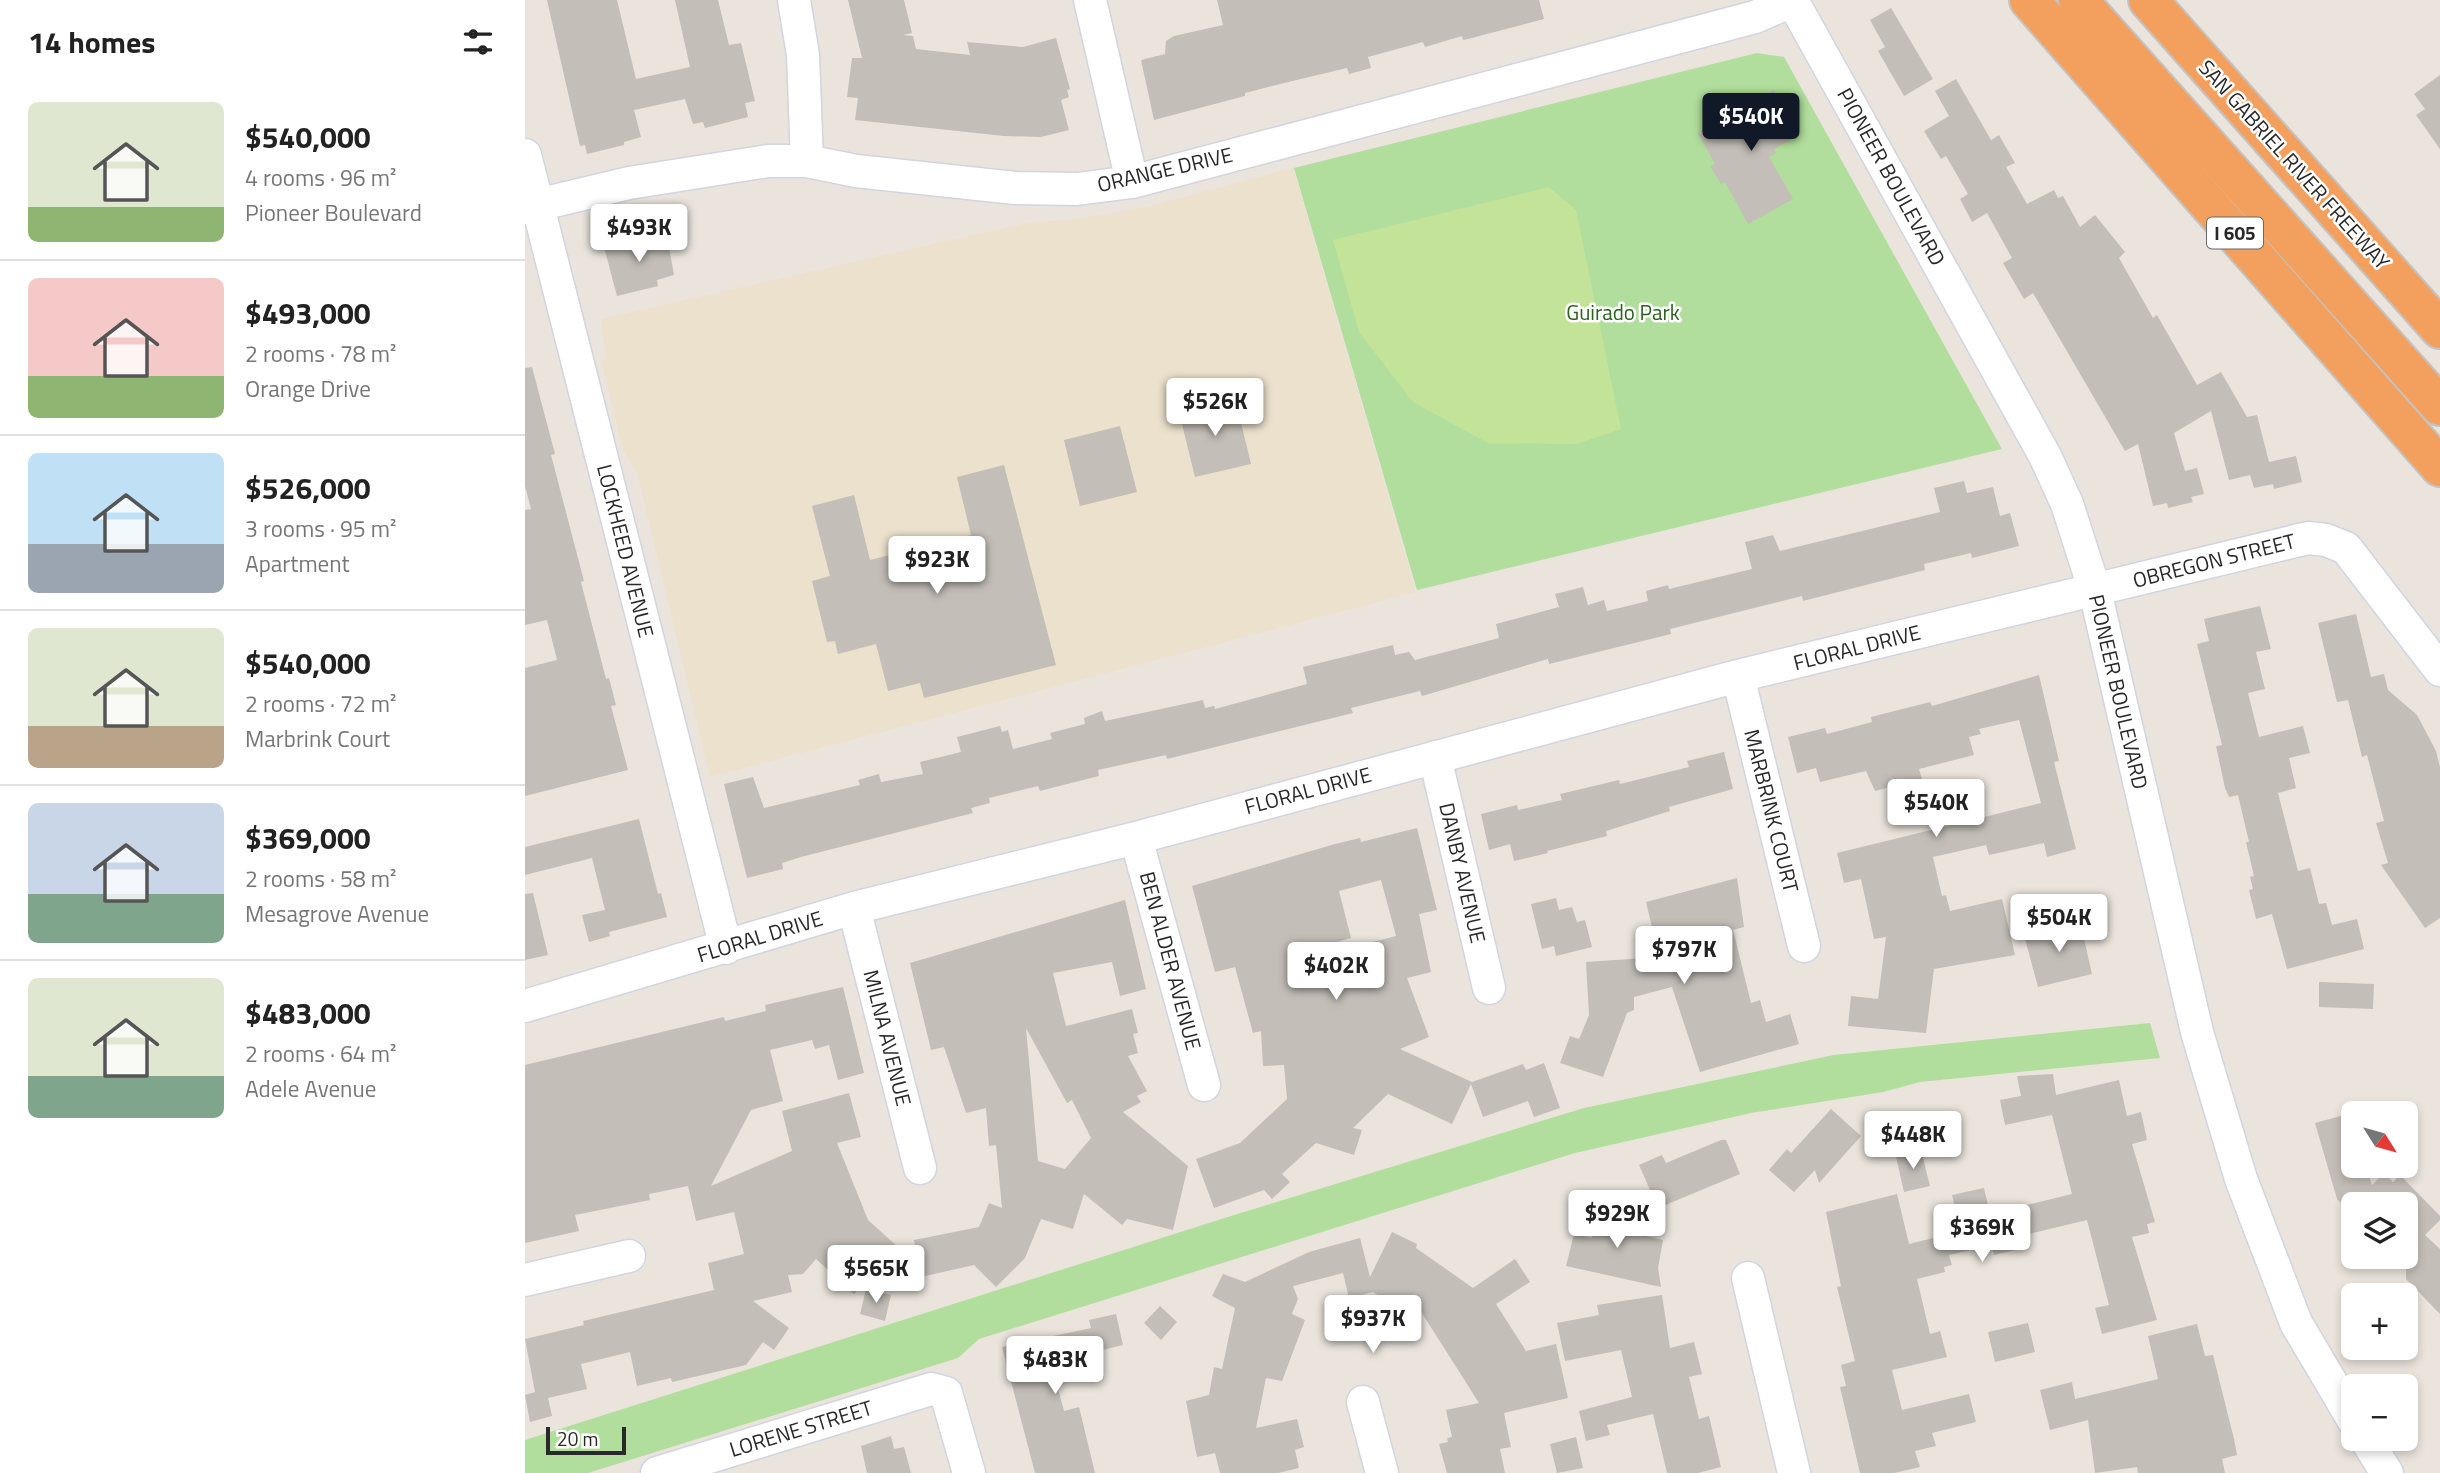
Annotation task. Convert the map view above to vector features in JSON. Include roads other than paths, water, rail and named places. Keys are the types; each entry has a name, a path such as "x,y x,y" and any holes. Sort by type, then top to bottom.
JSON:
{"highway":[{"name":"I 605","path":"2028,0 2440,467"},
{"path":"2078,0 2440,406"},
{"path":"2100,0 2440,383"},
{"name":"SAN GABRIEL RIVER FREEWAY","path":"2148,0 2440,329"},
{"path":"2176,0 2260,127"}],"street":[{"path":"794,0 803,55 807,161"},
{"path":"1090,0 1132,182"},
{"name":"ORANGE DRIVE","path":"531,207 629,183 768,160 807,161 856,171 1016,188 1077,189 1132,182 1755,17 1792,0"},
{"name":"PIONEER BOULEVARD","path":"1792,0 2045,456 2067,504 2095,591 2197,1032 2241,1179 2296,1323 2341,1399"},
{"name":"LOCKHEED AVENUE","path":"525,155 531,207 726,948"},
{"name":"OBREGON STREET","path":"2095,591 2280,544 2308,538 2326,540 2346,548 2366,569 2440,670"},
{"name":"FLORAL DRIVE","path":"525,1006 854,908 1136,838 1738,676 2095,591"},
{"name":"MARBRINK COURT","path":"1738,676 1804,946"},
{"name":"DANBY AVENUE","path":"1435,757 1489,988"},
{"name":"BEN ALDER AVENUE","path":"1136,838 1204,1085"},
{"name":"MILNA AVENUE","path":"854,908 920,1168"},
{"path":"525,1280 629,1256"},
{"path":"1748,1278 1794,1473"},
{"name":"LORENE STREET","path":"657,1473 931,1389 946,1393 969,1473"},
{"path":"1363,1402 1382,1473"},
{"path":"2373,1451 2387,1473"}],"park label":[{"name":"Guirado Park","path":"1623,313"}]}
